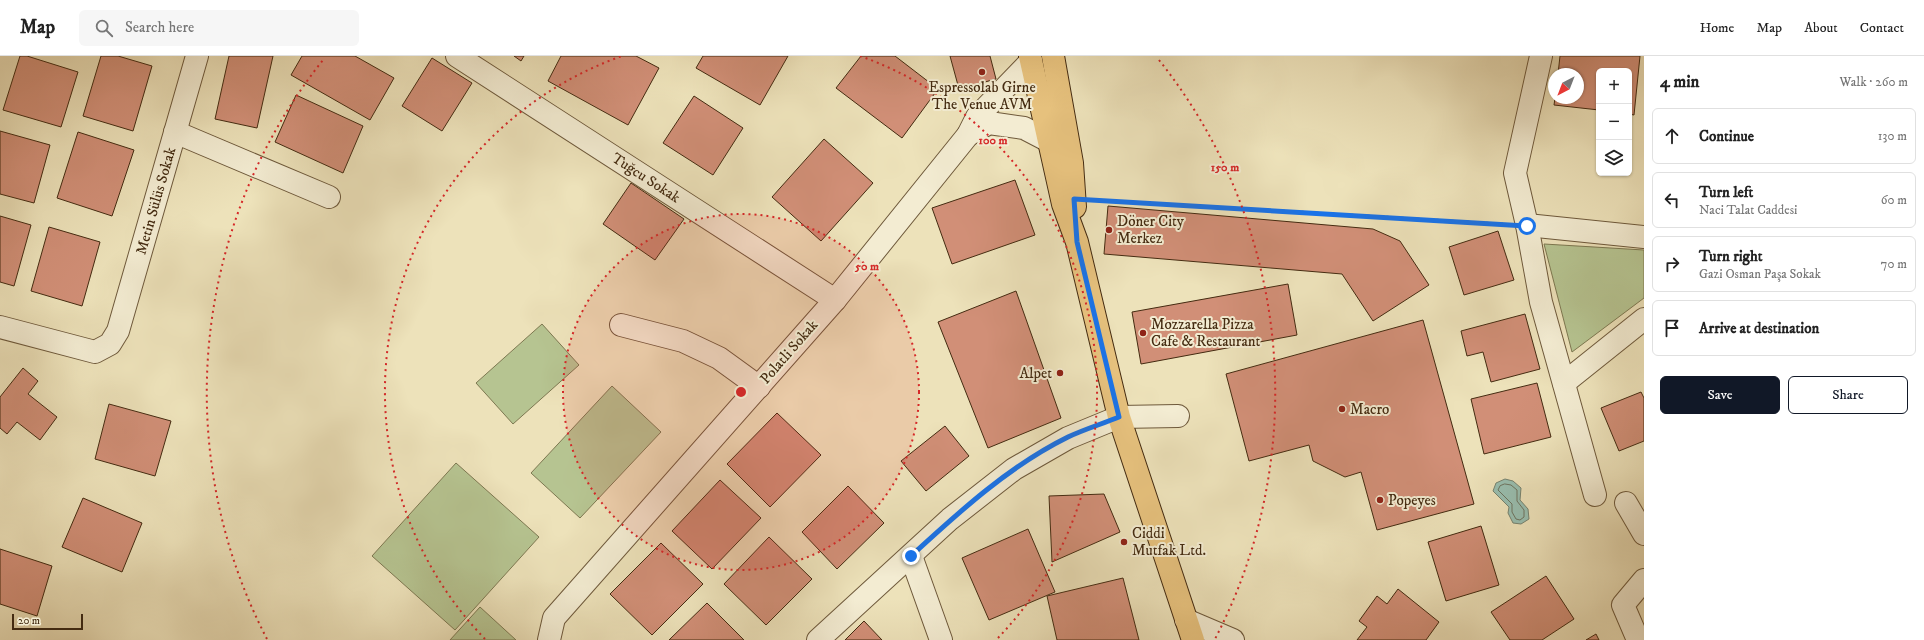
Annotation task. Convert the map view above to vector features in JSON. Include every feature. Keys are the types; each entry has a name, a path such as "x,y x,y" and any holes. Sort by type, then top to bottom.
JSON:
{"main road":[{"path":"1053,56 1072,163 1077,242"},
{"path":"1031,58 1063,204 1077,242 1119,417 1144,488 1189,630"}],"street":[{"name":"Metin Sülüs Sokak","path":"1,331 95,352 110,344 118,331 197,56"},
{"name":"Tuğcu Sokak","path":"457,56 835,300"},
{"path":"1541,56 1515,173 1527,226 1541,302 1595,495"},
{"name":"Polatli Sokak","path":"549,640 554,618 835,300 968,136 977,117 1031,58"},
{"name":"Polatli Sokak","path":"968,136 989,123 1024,128 1049,141"},
{"path":"175,132 329,197"},
{"path":"1527,226 1644,236"},
{"path":"1564,383 1644,319"},
{"path":"621,325 683,341 719,358 759,387"},
{"path":"818,640 950,519 1014,469 1068,438 1119,417 1178,416"},
{"path":"1626,503 1644,534"},
{"path":"911,556 941,640"},
{"path":"1638,640 1623,605 1644,580"},
{"path":"1189,630 1233,640"}],"path":[{"path":"1074,199 1527,226"}],"green space":[{"path":"1544,244 1644,250 1644,298 1572,352"},
{"path":"542,324 579,365 513,424 476,383"},
{"path":"612,386 661,432 580,518 531,473"},
{"path":"456,463 539,537 455,630 372,556"},
{"path":"480,607 516,640 450,640"}],"water":[{"path":"1505,479 1513,481 1521,488 1520,500 1528,509 1529,519 1521,524 1513,523 1508,513 1509,507 1493,491 1496,483"}],"building":[{"path":"20,56 27,56 78,72 61,127 3,110"},
{"path":"101,56 118,56 152,66 133,131 83,116"},
{"path":"229,56 273,56 257,128 215,119"},
{"path":"302,56 355,56 394,78 370,120 291,75"},
{"path":"514,56 524,56 521,61"},
{"path":"561,56 636,56 659,68 628,125 548,81"},
{"path":"703,56 788,56 760,105 696,68"},
{"path":"861,56 895,56 938,89 902,138 836,88"},
{"path":"950,56 990,56 996,79 959,89"},
{"path":"1560,56 1640,56 1634,115 1632,115 1632,68 1596,68 1596,110 1554,105 1584,104 1584,68 1559,68"},
{"path":"432,58 472,83 442,131 402,106"},
{"path":"296,95 363,126 343,173 275,142"},
{"path":"694,96 743,128 713,175 663,143"},
{"path":"0,131 50,145 34,203 0,194"},
{"path":"78,132 134,150 112,216 57,198"},
{"path":"824,139 873,183 821,241 772,197"},
{"path":"1015,180 1035,235 952,264 932,208"},
{"path":"631,183 684,219 655,260 603,224"},
{"path":"1108,206 1373,229 1400,241 1429,285 1373,321 1342,274 1104,254"},
{"path":"0,216 31,225 14,286 0,282"},
{"path":"49,227 100,242 82,306 31,291"},
{"path":"1498,231 1514,280 1464,295 1449,247"},
{"path":"1288,284 1297,335 1141,364 1132,312"},
{"path":"1016,291 1061,418 988,448 938,322"},
{"path":"1525,314 1540,369 1491,382 1483,352 1467,356 1461,331"},
{"name":"Macro","path":"1423,320 1474,504 1377,530 1361,472 1345,477 1313,461 1309,445 1249,461 1226,374"},
{"path":"23,368 38,381 28,394 57,417 40,440 17,422 7,434 0,428 0,397"},
{"path":"1537,383 1551,437 1484,454 1471,399"},
{"path":"1641,392 1644,398 1644,441 1619,451 1601,408"},
{"path":"109,404 171,421 155,476 95,459"},
{"path":"777,413 821,455 770,507 727,464"},
{"path":"945,426 969,456 926,491 901,461"},
{"path":"720,480 761,518 712,569 672,531"},
{"path":"848,486 884,523 837,569 802,532"},
{"path":"1104,494 1120,532 1052,562 1049,496"},
{"path":"83,498 142,523 122,572 62,547"},
{"path":"1481,526 1499,585 1446,601 1428,542"},
{"path":"1028,529 1055,592 989,620 962,558"},
{"path":"769,537 812,579 766,625 724,584"},
{"path":"661,543 703,584 652,635 610,594"},
{"path":"0,549 52,566 37,616 0,604"},
{"path":"1546,576 1574,619 1542,640 1510,640 1491,612"},
{"path":"1123,578 1139,640 1057,640 1047,596"},
{"path":"1398,589 1439,622 1426,640 1357,640 1367,627 1359,621 1377,596 1387,604"},
{"path":"707,603 744,640 669,640"},
{"path":"864,621 882,640 845,640"},
{"path":"1596,634 1599,640 1586,640"}],"place":[{"name":"Espressolab Girne The Venue AVM","path":"982,72"},
{"name":"Döner City Merkez","path":"1109,230"},
{"name":"Mozzarella Pizza Cafe & Restaurant","path":"1143,333"},
{"name":"Alpet","path":"1060,373"},
{"name":"Macro","path":"1342,409"},
{"name":"Popeyes","path":"1380,500"},
{"name":"Ciddi Mutfak Ltd.","path":"1124,542"}],"route":[{"path":"911,556 950,519 1014,469 1068,438 1119,417 1077,242 1074,199 1527,226"}]}
